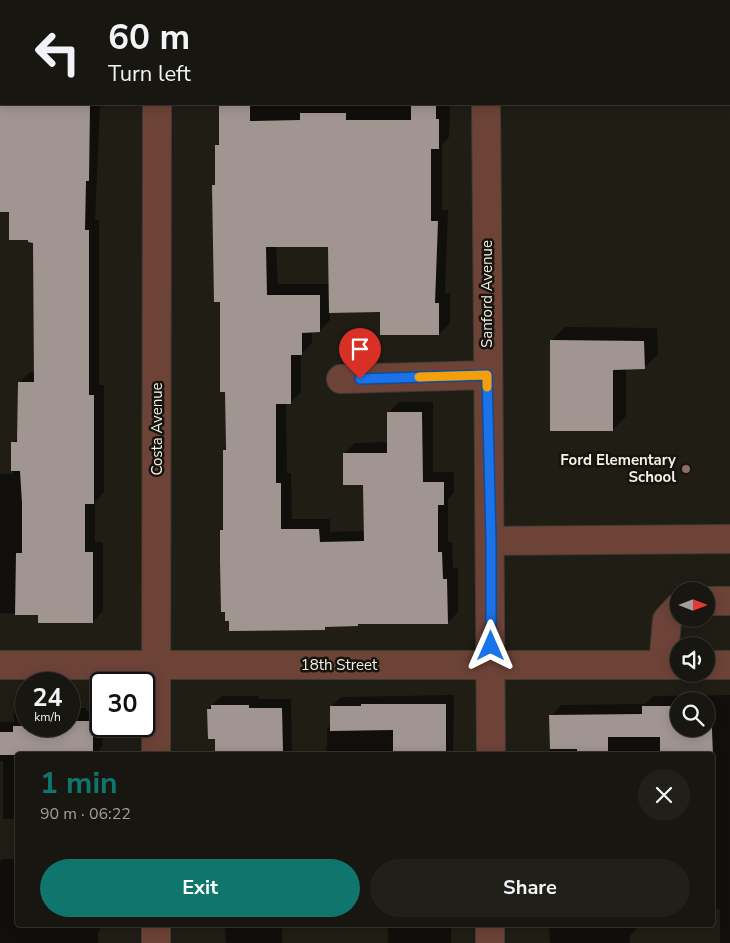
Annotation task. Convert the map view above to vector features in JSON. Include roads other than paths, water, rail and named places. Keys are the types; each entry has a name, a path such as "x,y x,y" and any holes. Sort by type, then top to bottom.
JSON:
{"street":[{"name":"Costa Avenue","path":"156,752 157,105"},
{"name":"Sanford Avenue","path":"486,105 487,375 491,541 490,752"},
{"path":"341,379 487,375"},
{"path":"491,541 730,539"},
{"path":"715,601 730,601"},
{"path":"670,617 667,620 670,654"},
{"name":"18th Street","path":"0,665 670,665"},
{"path":"715,665 730,665"},
{"path":"156,927 156,943"},
{"path":"490,927 490,943"}],"place":[{"name":"Ford Elementary School","path":"686,469"}]}
